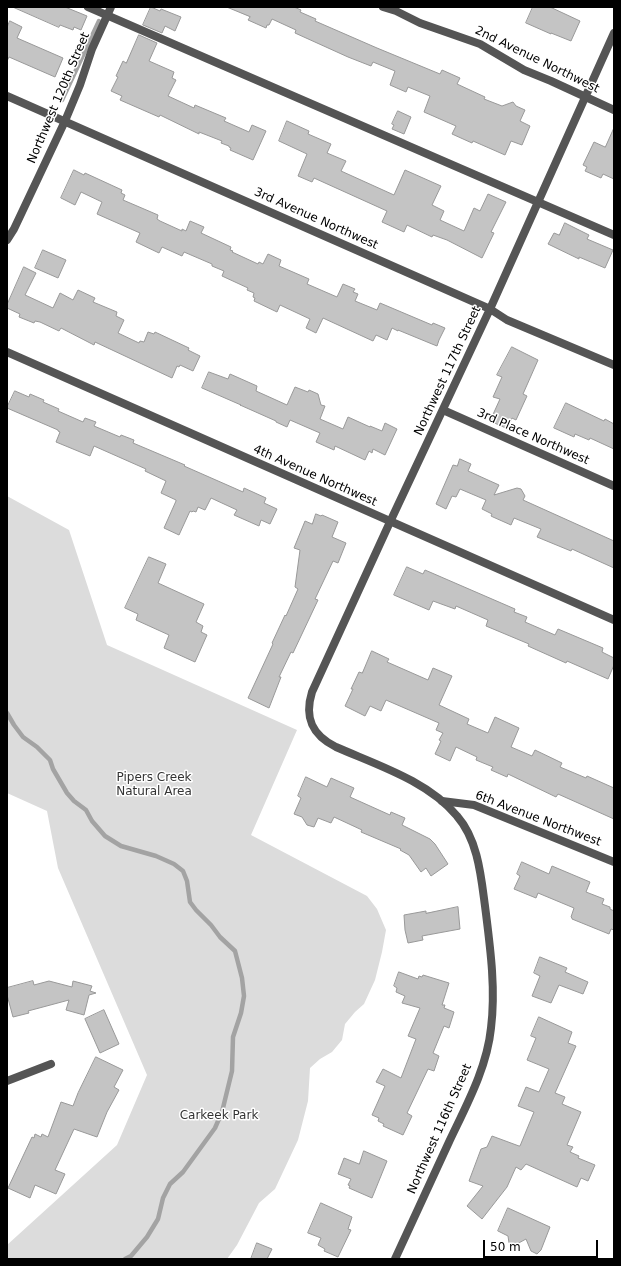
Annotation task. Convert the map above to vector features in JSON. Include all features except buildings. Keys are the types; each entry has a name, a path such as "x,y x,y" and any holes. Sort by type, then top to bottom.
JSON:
{"street":[{"path":"88,7 614,235"},
{"name":"Northwest 120th Street","path":"7,240 11,227 65,121 80,85 92,49 111,7"},
{"name":"2nd Avenue Northwest","path":"383,7 396,11 420,23 480,44 524,70 614,110"},
{"name":"Northwest 117th Street","path":"310,720 309,706 312,692 490,309 614,33"},
{"name":"3rd Avenue Northwest","path":"7,96 490,309 507,320 614,365"},
{"name":"4th Avenue Northwest","path":"7,352 614,620"},
{"name":"3rd Place Northwest","path":"443,410 614,486"},
{"name":"6th Avenue Northwest","path":"310,720 317,733 327,742 421,786 442,801 474,805 614,862"},
{"name":"Northwest 116th Street","path":"395,1259 472,1093 484,1061 491,1028 492,999 490,961 481,875 472,842 466,828 457,816 442,801"},
{"path":"7,1081 51,1064"}],"green space":[{"path":"7,496 69,530 107,645 297,730 251,835 367,896 377,909 386,930 375,980 364,1004 345,1024 342,1040 332,1052 320,1059 310,1068 308,1101 298,1140 275,1189 259,1203 237,1245 227,1259 7,1259 7,1245 117,1145 147,1075 58,868 47,811 7,793"}],"waterway":[{"path":"62,100 99,21"},
{"path":"7,713 23,737 37,747 50,760 53,769 67,793 74,801 86,810 92,821 105,836 121,846 156,856 174,864 183,871 187,881 190,902 220,937 235,951 242,978 244,996 241,1013 233,1037 232,1071 222,1112 215,1128 183,1172 170,1184 163,1198 158,1219 147,1237 131,1256 125,1259"}],"park label":[{"name":"Pipers Creek Natural Area","path":"154,785"},
{"name":"Carkeek Park","path":"219,1116"}]}
